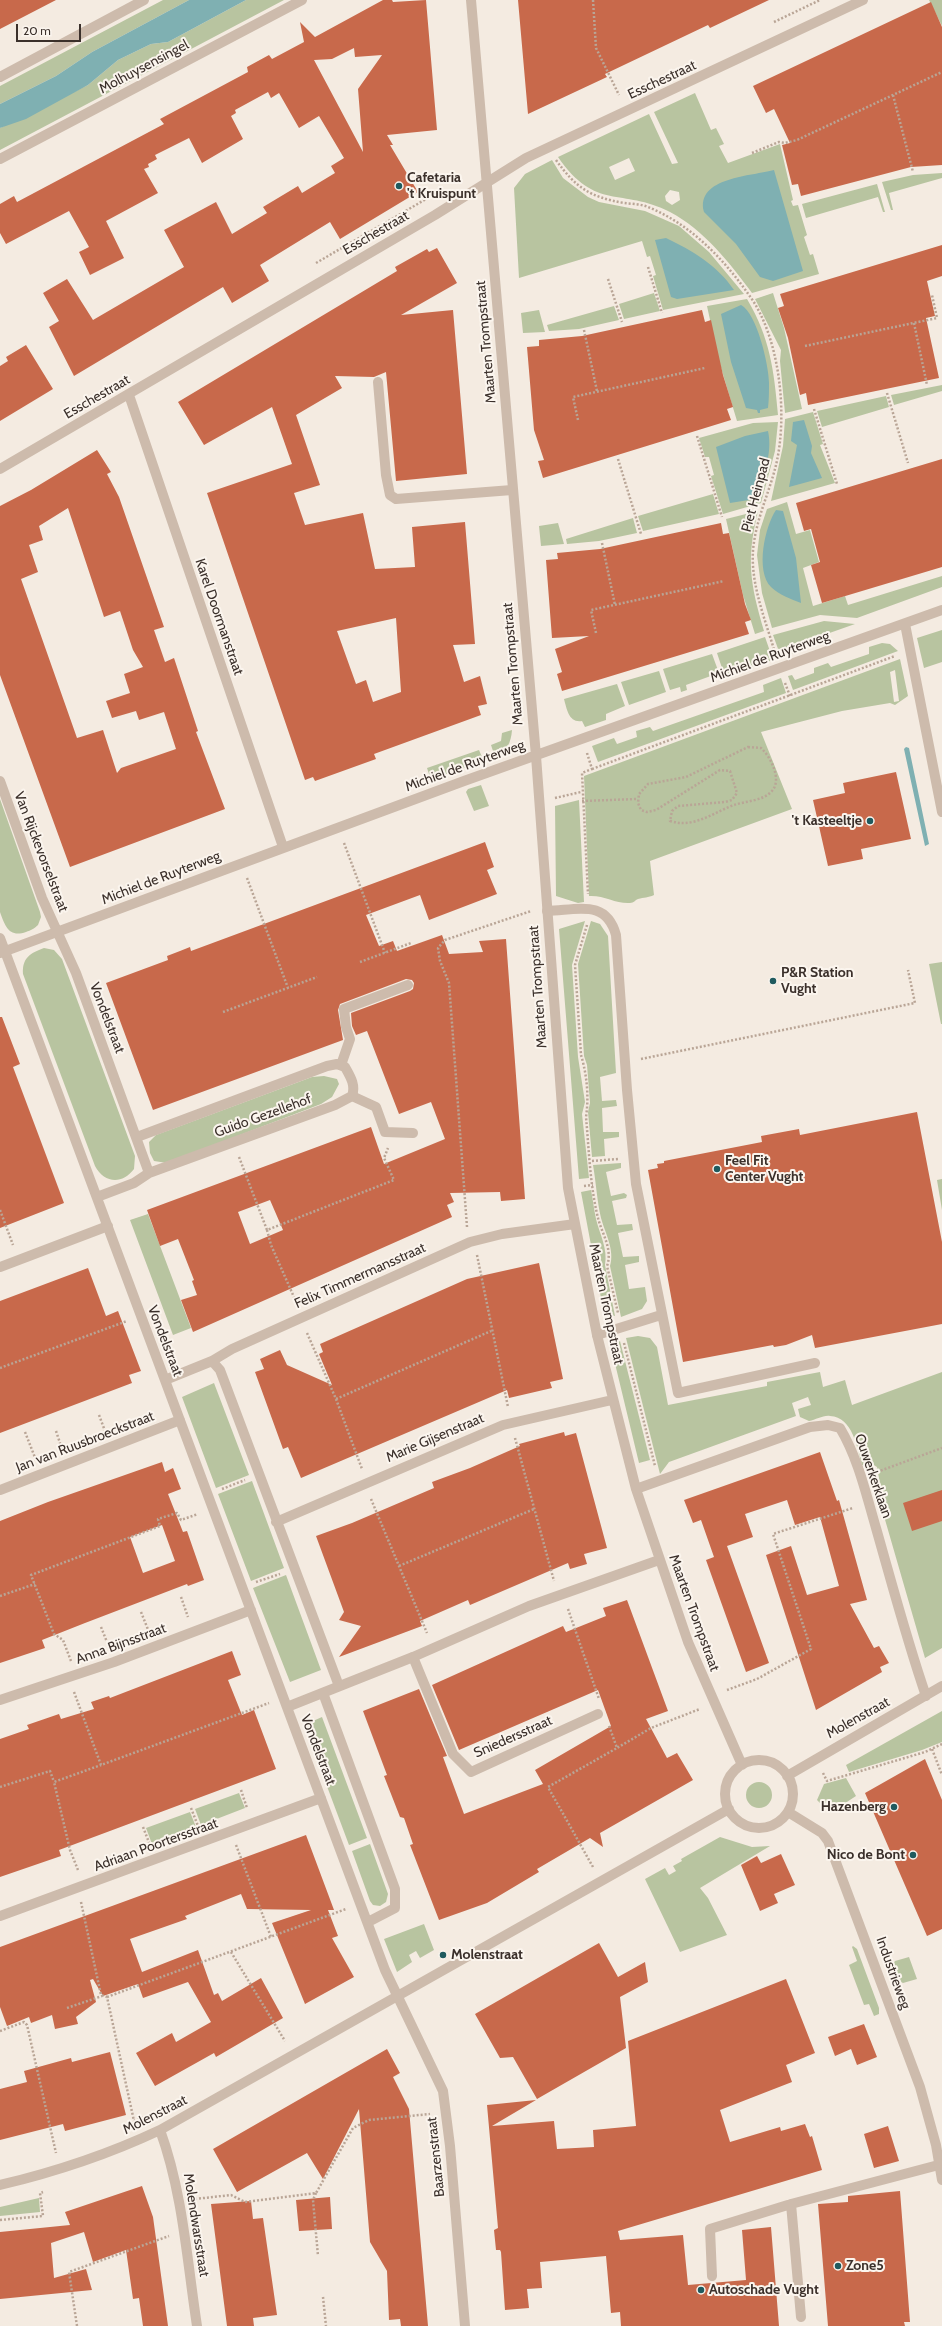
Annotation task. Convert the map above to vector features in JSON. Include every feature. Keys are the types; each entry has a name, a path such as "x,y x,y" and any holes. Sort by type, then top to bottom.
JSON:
{"street":[{"path":"0,77 144,0"},
{"name":"Molhuysensingel","path":"0,159 302,0"},
{"name":"Maarten Trompstraat","path":"471,0 536,756 566,1162 575,1224 597,1335 612,1400 636,1489 659,1560 712,1699 742,1765"},
{"name":"Esschestraat","path":"0,469 435,215 486,182 549,148 863,0"},
{"path":"378,382 386,475 390,495 396,499 512,490"},
{"name":"Karel Doormanstraat","path":"129,395 283,847"},
{"name":"Michiel de Ruyterweg","path":"3,952 283,847 942,610"},
{"path":"905,624 942,812"},
{"name":"Van Rijckevorselstraat","path":"0,781 42,898 57,932"},
{"path":"547,909 603,912 612,922 616,935 636,1184 661,1315 678,1393 815,1363"},
{"name":"Vondelstraat","path":"57,932 76,973 149,1173"},
{"path":"0,938 3,952"},
{"name":"Vondelstraat","path":"3,952 108,1226 361,1904 397,1996"},
{"path":"408,985 344,1009 346,1027 350,1039 341,1065 345,1067 352,1083 354,1091 352,1096 376,1107 385,1132 413,1134"},
{"name":"Guido Gezellehof","path":"137,1137 327,1066 341,1065"},
{"name":"Guido Gezellehof","path":"149,1173 335,1105 352,1096"},
{"path":"97,1197 134,1183 149,1173"},
{"name":"Felix Timmermansstraat","path":"165,1380 212,1361 232,1349 468,1243 502,1234 575,1224"},
{"path":"0,1267 108,1226"},
{"path":"597,1335 661,1315"},
{"path":"212,1361 220,1370 258,1475 339,1686"},
{"name":"Marie Gijsenstraat","path":"276,1522 503,1425 612,1400"},
{"name":"Jan van Ruusbroeckstraat","path":"0,1490 180,1420"},
{"name":"Ouwerkerklaan","path":"636,1489 810,1427 828,1425 840,1428 849,1442 861,1478 914,1662 926,1696"},
{"path":"286,1702 323,1693 562,1594 659,1560"},
{"name":"Anna Bijnsstraat","path":"0,1700 73,1677 251,1610"},
{"name":"Sniedersstraat","path":"413,1657 453,1754 471,1772 600,1710"},
{"name":"Molenstraat","path":"787,1776 815,1758 942,1686"},
{"name":"Vondelstraat","path":"323,1693 395,1889 395,1908 368,1922"},
{"path":"761,1760 772,1763 782,1769 787,1776 792,1787 793,1797 788,1812 778,1822 767,1827 756,1828 745,1825 736,1819 729,1809 725,1796 727,1781 742,1765 761,1760"},
{"name":"Adriaan Poortersstraat","path":"0,1916 322,1798"},
{"name":"Molenstraat","path":"0,2185 59,2169 131,2144 160,2130 600,1880 729,1809"},
{"name":"Industrieweg","path":"788,1812 822,1834 828,1841 920,2087 941,2165 942,2180"},
{"name":"Baarzenstraat","path":"397,1996 411,2028 436,2073 443,2091 462,2274 465,2326"},
{"name":"Molendwarsstraat","path":"160,2130 171,2160 179,2201 197,2326"},
{"path":"712,2276 710,2229 791,2204 941,2165"},
{"path":"791,2204 801,2317"}],"path":[{"path":"593,0 596,48 619,95"},
{"path":"752,153 779,142 785,143 797,140 942,72"},
{"path":"893,95 913,172"},
{"name":"Piet Heinpad","path":"549,148 565,173 580,189 618,202 644,205 682,224 712,251 737,278 763,317 772,342 779,379 781,417 777,462 754,542 754,563 760,602 780,668"},
{"path":"648,267 662,313"},
{"path":"608,279 622,322"},
{"path":"805,346 937,318 932,295"},
{"path":"914,323 928,385"},
{"path":"584,330 597,391"},
{"path":"578,420 573,397 705,368"},
{"path":"887,393 908,463"},
{"path":"814,409 837,484"},
{"path":"697,436 722,517"},
{"path":"618,460 641,534"},
{"path":"602,543 615,605"},
{"path":"596,633 591,610 724,581"},
{"path":"584,739 592,769 911,651"},
{"path":"748,747 761,748 770,756 776,781 772,791 766,795 685,823 670,821 672,811 678,806 726,802 732,800 737,793 730,772 720,770 651,812 641,810 638,799 641,790 648,784 686,777 748,747"},
{"name":"Maarten Trompstraat","path":"592,769 582,773 582,801 588,910 587,923 575,965 581,1055 585,1068 588,1105 586,1117 595,1199 599,1220 606,1237 609,1260 607,1266 629,1366 658,1481"},
{"path":"539,800 582,792"},
{"path":"582,801 638,799"},
{"path":"338,827 385,952"},
{"path":"242,863 288,988"},
{"path":"468,1243 449,984 440,961 438,948 445,940 524,912 547,909"},
{"path":"360,962 411,943"},
{"path":"625,1062 681,1052 915,1002 908,970"},
{"path":"223,1012 317,977"},
{"path":"267,1230 394,1180 384,1158 395,1132"},
{"path":"233,1142 267,1230 271,1245 303,1317"},
{"path":"592,1161 633,1158"},
{"path":"0,1210 19,1260"},
{"path":"0,1368 141,1316"},
{"path":"336,1399 492,1331"},
{"path":"25,1432 41,1474"},
{"path":"861,1478 942,1448"},
{"path":"208,1494 258,1475"},
{"path":"600,1880 548,1787 651,1728 757,1679 811,1649 773,1534 839,1514 868,1502"},
{"path":"101,1765 63,1640 54,1634 31,1575 160,1526 158,1520 178,1513 180,1520 213,1508"},
{"path":"399,1566 534,1509"},
{"path":"243,1588 294,1568"},
{"path":"0,1596 35,1584"},
{"path":"562,1594 600,1710"},
{"path":"181,1597 194,1632"},
{"path":"141,1612 155,1647"},
{"path":"101,1627 114,1662"},
{"path":"54,1782 286,1702"},
{"path":"607,1720 617,1748"},
{"path":"815,1758 827,1781 932,1749 942,1744"},
{"path":"932,1749 942,1775"},
{"path":"0,1787 50,1771 81,1887 102,1996"},
{"path":"231,1832 271,1937"},
{"path":"66,2008 102,1996 106,1998 361,1904"},
{"path":"231,1952 293,2055"},
{"path":"106,1998 134,2121 146,2116"},
{"path":"0,2031 24,2022 27,2025 59,2169"},
{"path":"318,2256 313,2200 353,2128 369,2120 446,2113"},
{"path":"0,2220 43,2216 40,2193 51,2190 46,2173"},
{"path":"179,2201 231,2195 245,2202 316,2193"},
{"path":"77,2326 69,2272 183,2231"},
{"path":"323,2297 326,2326"}],"green space":[{"path":"163,0 189,0 92,52 56,76 0,104 0,86"},
{"path":"246,0 284,0 0,150 0,128 88,85 118,60 151,44 168,42"},
{"path":"929,0 942,0 942,26"},
{"path":"695,93 711,130 716,128 724,144 719,146 728,163 780,144 793,200 791,201 793,206 798,205 807,235 804,237 810,255 813,254 819,274 752,293 716,248 682,219 653,205 597,192 585,185 572,174 558,157 649,114 672,164 678,163 654,112","holes":["629,158 635,171 615,180 609,167","670,190 679,192 680,200 672,205 666,201 665,196"]},
{"path":"552,160 563,178 588,197 599,202 645,211 679,226 709,252 744,294 663,310 653,276 656,275 650,256 647,257 642,241 519,278 514,188 525,174"},
{"path":"942,173 942,178 889,193 893,210 891,210 882,182 913,175"},
{"path":"877,184 885,212 883,212 878,197 806,218 802,204"},
{"path":"654,293 660,311 624,319 619,304"},
{"path":"773,293 784,328 802,409 785,413 780,361 781,350 755,299"},
{"path":"747,299 761,327 770,355 775,383 778,415 737,421 719,361 707,306"},
{"path":"614,306 619,320 579,329 549,331 547,325"},
{"path":"539,310 545,332 523,333 521,313"},
{"path":"942,385 942,391 894,405 891,395"},
{"path":"886,396 889,407 822,427 817,411"},
{"path":"813,412 823,444 820,445 835,483 771,501 783,446 785,419"},
{"path":"778,422 775,451 761,503 723,514 711,476 714,475 709,457 705,457 699,438 753,423"},
{"path":"713,494 719,514 643,531 638,516"},
{"path":"787,502 796,534 810,530 819,562 803,568 813,606 845,596 848,605 942,576 942,587 857,618 820,615 772,628 762,593 757,555 760,530 767,509"},
{"path":"758,511 752,544 751,571 755,599 764,631 755,634 743,595 726,519"},
{"path":"633,518 637,533 599,541 567,544 566,539"},
{"path":"558,523 564,544 541,546 539,526"},
{"path":"824,621 855,624 804,642 804,650 781,657 773,635"},
{"path":"942,630 942,662 924,668 917,638"},
{"path":"765,637 773,660 725,677 717,653"},
{"path":"882,643 890,644 898,651 793,690 788,676 792,675 795,680 814,673 814,668 828,663 831,667 869,654 869,647"},
{"path":"712,654 719,673 686,685 687,690 681,692 680,687 670,690 663,669"},
{"path":"900,659 908,696 895,705 890,703 842,711 761,732 792,809 650,861 654,895 652,896 638,899 633,903 625,903 589,896 584,776","holes":["895,670 899,701 894,702 890,672"]},
{"path":"659,671 666,692 629,705 621,682"},
{"path":"781,678 786,693 598,762 592,746 614,738 617,744 637,737 636,731 650,727 653,731 764,692 763,685"},
{"path":"617,684 625,706 606,714 606,720 585,727 582,721 571,718 564,699"},
{"path":"512,730 511,739 508,746 503,752 495,757 491,745 501,741 502,733"},
{"path":"479,750 482,757 476,759 478,763 431,780 427,768"},
{"path":"481,785 489,806 474,811 466,792 468,789"},
{"path":"0,799 41,917 35,928 26,932 15,933 8,930 0,912"},
{"path":"579,800 584,902 578,903 556,896 555,806"},
{"path":"585,921 572,965 578,1057 585,1102 582,1114 589,1178 579,1179 559,929"},
{"path":"591,921 600,924 608,936 616,1073 600,1077 602,1101 616,1100 617,1106 602,1108 603,1132 619,1132 619,1137 604,1139 605,1156 592,1157 588,1112 590,1103 587,1065 584,1056 578,964"},
{"path":"44,948 54,950 62,959 135,1156 134,1169 124,1178 119,1180 108,1179 99,1172 95,1166 23,974 24,964 28,957"},
{"path":"942,962 942,1024 941,1024 929,964"},
{"path":"324,1076 337,1079 339,1084 332,1097 321,1104 167,1163 154,1161 150,1153 149,1142 156,1135 312,1077"},
{"path":"621,1163 621,1168 606,1172 611,1196 624,1193 627,1195 626,1198 612,1201 617,1225 632,1224 633,1230 618,1233 623,1257 639,1256 639,1262 625,1265 629,1289 645,1287 647,1301 642,1309 621,1317 610,1266 611,1254 609,1242 601,1218 593,1165"},
{"path":"942,1179 942,1210 937,1180"},
{"path":"591,1190 596,1219 605,1248 605,1265 615,1316 604,1314 581,1192"},
{"path":"148,1214 191,1328 173,1335 130,1220"},
{"path":"638,1336 650,1338 657,1347 668,1405 767,1386 767,1382 820,1372 823,1387 845,1380 852,1405 942,1372 942,1648 925,1658 875,1485 879,1478 877,1467 869,1462 870,1468 862,1465 856,1442 849,1427 838,1418 830,1416 809,1421 800,1417 798,1409 811,1405 808,1397 792,1403 796,1416 669,1462 660,1474 626,1338"},
{"path":"620,1341 650,1460 639,1463 611,1347"},
{"path":"214,1383 249,1475 216,1488 182,1397"},
{"path":"252,1481 284,1568 251,1581 218,1494"},
{"path":"286,1575 321,1670 290,1682 253,1588"},
{"path":"942,1711 942,1742 922,1750 849,1772 846,1765"},
{"path":"322,1717 367,1838 349,1845 304,1725"},
{"path":"846,1778 856,1796 830,1813 817,1800 824,1784"},
{"path":"759,1782 768,1786 772,1795 768,1804 759,1808 750,1804 746,1795 750,1786"},
{"path":"239,1793 245,1808 201,1825 195,1809"},
{"path":"190,1812 196,1827 152,1844 146,1828"},
{"path":"720,1837 752,1847 770,1846 700,1888 708,1898 727,1935 680,1952 645,1879 665,1868 669,1875 676,1871 673,1866 682,1861 681,1859"},
{"path":"370,1844 388,1894 386,1902 380,1906 373,1905 370,1901 352,1851"},
{"path":"424,1924 434,1950 420,1958 416,1951 409,1955 412,1962 397,1972 384,1939"},
{"path":"853,1946 857,1949 879,2008 879,2014 874,2016 869,2004 864,2005 849,1965 857,1961 852,1947"},
{"path":"909,1957 917,1979 903,1983 893,1978 890,1969 895,1961"},
{"path":"39,2198 40,2212 0,2216 0,2207"}],"water":[{"path":"189,0 246,0 168,42 151,44 118,60 88,85 26,119 0,128 0,104 56,76 92,52"},
{"path":"774,170 803,271 773,281 760,277 736,244 704,212 704,200 708,192 717,185 728,180"},
{"path":"666,238 686,248 712,266 734,290 677,299 671,297 655,240"},
{"path":"741,305 747,310 757,329 767,365 769,383 768,408 760,410 760,413 758,413 757,410 746,408 731,362 721,314"},
{"path":"804,420 812,446 811,453 822,478 789,487 797,445 791,441 793,422"},
{"path":"768,431 768,457 764,474 755,499 730,503 716,447 745,436"},
{"path":"776,510 783,511 796,558 801,603 774,590 766,580 763,570 763,548 765,537"},
{"path":"906,747 909,748 929,844 925,846 904,749"}],"building":[{"path":"0,0 56,0 0,29"},
{"path":"383,0 392,0 393,2 426,0 437,130 387,135 393,145 390,145 418,192 340,239 330,222 260,265 269,281 232,303 223,287 74,376 49,327 59,321 43,293 67,279 93,320 184,267 164,230 216,202 232,234 267,213 263,207 298,186 302,193 335,173 331,166 344,158 319,116 299,128 279,93 271,98 268,92 235,110 236,113 231,116 243,139 202,163 189,138 155,155 157,159 148,164 149,167 144,169 158,193 106,221 124,258 90,275 79,252 89,247 69,211 6,244 0,233 0,204 14,196 17,202 164,124 160,119 248,72 247,67 269,55 272,59 304,42 300,22 315,37","holes":["354,48 355,57 382,55 358,89 363,152 314,60 332,59"]},
{"path":"518,0 769,0 710,28 708,25 605,74 607,77 528,114"},
{"path":"931,2 942,27 942,165 911,167 801,196 798,184 792,185 782,145 790,143 774,109 766,113 753,86"},
{"path":"942,245 942,276 927,281 935,316 926,318 939,378 808,405 806,393 800,395 788,338 778,308 784,306 780,294"},
{"path":"437,248 457,283 401,315 453,310 467,474 396,481 386,372 374,377 335,376 342,388 296,415 320,485 294,493 305,525 363,513 375,569 415,567 412,527 465,522 475,644 453,645 464,682 480,676 487,704 478,706 481,715 374,754 376,759 315,781 313,777 305,780 207,493 292,464 272,407 204,445 178,402 397,271 395,267 427,249 429,252","holes":["396,618 401,692 373,702 366,680 356,684 337,631"]},
{"path":"702,310 705,322 711,320 723,375 733,407 727,409 731,420 543,478 538,461 544,460 534,430 527,347 539,346 539,340 582,336"},
{"path":"26,345 53,389 0,421 0,366 8,361 6,357"},
{"path":"97,450 111,472 107,474 119,497 164,627 154,630 165,662 174,658 198,731 196,732 225,809 70,867 0,675 0,506 31,490","holes":["68,508 104,617 120,611 133,650 143,667 124,674 130,693 106,701 112,718 136,711 139,720 164,712 176,749 121,768 117,773 103,730 77,738 21,579 38,572 29,545 43,540 39,526"]},
{"path":"942,459 942,567 822,603 811,565 820,562 811,529 804,531 796,503"},
{"path":"721,523 723,534 729,533 745,604 751,620 745,622 749,634 562,691 557,674 562,672 555,649 589,636 552,638 546,560 558,559 557,553 600,549"},
{"path":"896,772 911,839 861,849 863,859 828,866 813,800 845,793 843,783"},
{"path":"485,842 494,867 487,870 497,894 429,920 420,895 366,915 379,946 393,941 397,951 442,935 449,954 483,952 479,941 506,939 525,1199 501,1201 500,1192 450,1193 454,1202 447,1205 452,1217 193,1332 181,1300 197,1295 192,1281 194,1280 178,1239 160,1246 147,1210 371,1127 384,1164 445,1139 431,1102 399,1114 367,1031 356,1035 352,1026 351,1013 413,989 414,983 412,980 406,979 340,1004 338,1010 343,1040 153,1110 106,983 168,960 167,956 190,947 191,951","holes":["270,1200 283,1230 250,1244 238,1212"]},
{"path":"0,1017 2,1017 20,1064 13,1067 64,1203 0,1228"},
{"path":"917,1112 942,1242 942,1324 815,1348 812,1335 786,1345 774,1347 773,1345 683,1362 648,1170 658,1168 657,1164 664,1163 664,1161 762,1142 761,1136 799,1129 800,1135"},
{"path":"539,1263 563,1379 550,1382 552,1388 509,1398 507,1390 301,1478 288,1447 283,1449 255,1372 264,1369 260,1359 280,1350 287,1365 332,1385 319,1354 323,1352 320,1344 467,1279"},
{"path":"88,1268 106,1316 118,1311 141,1371 129,1375 132,1383 0,1433 0,1301"},
{"path":"564,1432 565,1436 576,1433 607,1548 584,1554 587,1564 570,1569 568,1563 470,1605 468,1600 420,1621 422,1626 339,1657 361,1626 339,1620 344,1612 316,1536 352,1523 434,1488 432,1482 470,1468 520,1446 519,1444"},
{"path":"820,1452 837,1501 839,1500 867,1600 850,1604 874,1648 879,1646 889,1663 880,1667 882,1672 816,1710 766,1555 791,1546 807,1595 839,1586 820,1517 795,1525 787,1500 745,1514 753,1537 727,1546 769,1663 746,1672 706,1560 714,1557 701,1520 693,1523 684,1500"},
{"path":"162,1462 165,1472 173,1468 181,1489 168,1494 183,1532 187,1531 204,1580 188,1586 187,1584 42,1640 45,1648 0,1663 0,1521 48,1502","holes":["162,1525 175,1561 143,1573 130,1537"]},
{"path":"942,1490 942,1521 912,1531 903,1503"},
{"path":"627,1600 668,1711 646,1719 667,1758 677,1753 693,1780 600,1833 603,1847 590,1838 537,1869 539,1872 487,1903 439,1920 410,1845 413,1844 404,1818 400,1817 384,1776 387,1775 363,1711 419,1689 447,1756 443,1757 464,1814 543,1784 535,1770 611,1726 598,1690 459,1750 432,1685 563,1626 566,1632 606,1616 603,1608"},
{"path":"232,1651 241,1675 228,1680 242,1715 254,1710 276,1769 59,1850 61,1856 0,1877 0,1739 29,1729 27,1725 59,1714 61,1719 94,1709 91,1702 109,1696 110,1698"},
{"path":"925,1759 942,1800 942,1929 927,1936 865,1793"},
{"path":"306,1835 334,1910 328,1910 338,1936 332,1938 354,1977 305,2004 272,1923 311,1910 247,1909 241,1894 185,1916 187,1919 130,1939 142,1972 198,1950 214,1995 218,1993 222,2001 261,1978 283,2018 216,2057 214,2053 155,2086 136,2053 172,2033 176,2042 211,2022 188,1982 143,1998 138,1984 103,1996 93,1979 90,1980 96,2002 76,2017 78,2024 55,2029 52,2015 31,2023 29,2017 7,2026 0,2007 0,1947"},
{"path":"781,1854 795,1885 774,1894 778,1903 760,1911 741,1865 757,1856 761,1863"},
{"path":"599,1943 618,1977 645,1962 648,1982 620,1997 626,2048 537,2099 513,2057 500,2058 475,2014"},
{"path":"786,1979 815,2053 786,2065 792,2082 720,2110 730,2142 780,2127 781,2131 805,2124 810,2137 812,2136 822,2170 618,2231 620,2240 683,2235 688,2285 746,2280 742,2230 771,2227 779,2326 621,2326 620,2312 611,2313 606,2256 540,2262 542,2288 527,2289 529,2308 505,2310 501,2252 500,2250 496,2250 494,2230 498,2228 487,2105 536,2100 492,2126 554,2121 557,2149 594,2147 593,2130 636,2126 628,2041"},
{"path":"864,2024 877,2057 857,2065 851,2049 835,2056 828,2037"},
{"path":"387,2049 400,2073 393,2077 409,2109 428,2326 401,2326 400,2319 389,2320 387,2271 370,2242 359,2109 323,2179 307,2153 237,2192 213,2149"},
{"path":"110,2052 126,2115 65,2131 63,2124 0,2140 0,2089 27,2082 24,2071 71,2058 72,2062"},
{"path":"888,2126 899,2161 874,2168 864,2134"},
{"path":"142,2186 153,2217 168,2326 143,2326 139,2298 133,2299 126,2250 93,2262 84,2232 51,2243 54,2278 86,2269 92,2290 0,2299 0,2232 70,2225 65,2212"},
{"path":"900,2191 910,2322 904,2322 905,2326 828,2326 818,2204 848,2202 848,2196"},
{"path":"330,2197 332,2229 299,2231 296,2200"},
{"path":"251,2201 253,2219 263,2218 277,2315 253,2318 254,2326 227,2326 211,2204"}],"place":[{"name":"Cafetaria 't Kruispunt","path":"399,186"},
{"name":"'t Kasteeltje","path":"870,821"},
{"name":"P&R Station Vught","path":"773,981"},
{"name":"Feel Fit Center Vught","path":"717,1169"},
{"name":"Hazenberg","path":"894,1807"},
{"name":"Nico de Bont","path":"913,1855"},
{"name":"Molenstraat","path":"443,1955"},
{"name":"Zone5","path":"838,2266"},
{"name":"Autoschade Vught","path":"701,2290"}]}
